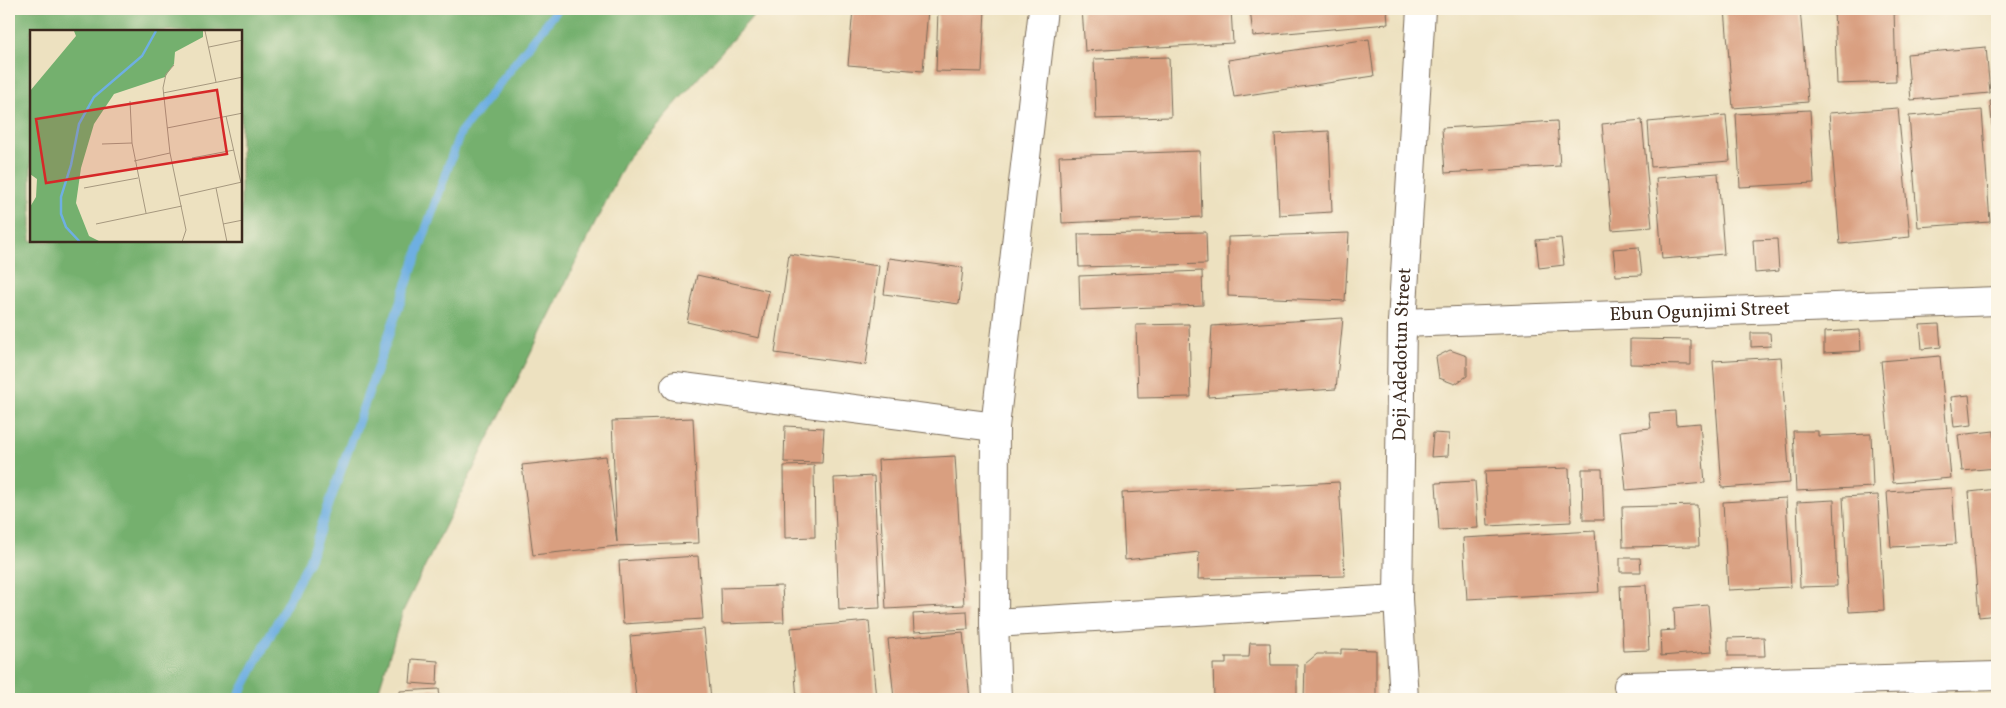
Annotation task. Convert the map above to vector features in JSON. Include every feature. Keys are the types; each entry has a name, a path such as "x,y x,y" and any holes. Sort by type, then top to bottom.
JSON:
{"street":[{"path":"996,699 994,623 995,427 1043,9"},
{"name":"Deji Adedotun Street","path":"1404,699 1398,599 1402,322 1421,9"},
{"name":"Ebun Ogunjimi Street","path":"1402,322 1997,301"},
{"path":"675,386 995,427"},
{"path":"994,623 1398,599"},
{"path":"1628,686 1997,676"}],"green space":[{"path":"9,9 759,9 627,159 403,611 376,699 9,699"}],"building":[{"path":"853,9 928,9 923,71 848,65"},
{"path":"938,9 985,9 982,72 936,71"},
{"path":"1082,9 1231,9 1233,43 1085,51"},
{"path":"1250,9 1387,9 1388,24 1253,36"},
{"path":"1725,9 1800,9 1808,102 1733,108"},
{"path":"1834,9 1894,9 1896,82 1837,84"},
{"path":"1369,39 1374,76 1234,97 1228,60"},
{"path":"1986,47 1990,93 1911,100 1907,54"},
{"path":"1169,57 1171,117 1096,119 1094,59"},
{"path":"1990,101 1997,101 1997,165 1996,165"},
{"path":"1898,108 1910,237 1840,244 1829,113"},
{"path":"1810,110 1814,183 1740,187 1736,114"},
{"path":"1982,110 1990,222 1918,227 1909,116"},
{"path":"1726,115 1730,161 1651,167 1648,122"},
{"path":"1642,120 1652,227 1612,230 1602,124"},
{"path":"1557,121 1560,166 1445,173 1442,128"},
{"path":"1329,131 1332,212 1279,215 1275,134"},
{"path":"1200,151 1202,217 1062,223 1059,156"},
{"path":"1718,173 1724,254 1662,259 1656,178"},
{"path":"1206,232 1207,264 1079,267 1078,234"},
{"path":"1349,233 1345,301 1228,296 1228,237"},
{"path":"1561,238 1564,265 1539,268 1536,240"},
{"path":"1777,239 1779,271 1755,273 1753,240"},
{"path":"1639,247 1642,275 1616,276 1613,249"},
{"path":"789,254 879,266 866,365 775,353"},
{"path":"889,258 963,268 959,304 884,294"},
{"path":"1202,271 1203,305 1080,310 1079,276"},
{"path":"697,275 769,291 759,338 687,322"},
{"path":"1343,318 1336,389 1208,397 1212,326"},
{"path":"1189,324 1191,397 1138,398 1136,325"},
{"path":"1939,324 1941,347 1922,349 1920,325"},
{"path":"1860,330 1861,351 1824,353 1824,332"},
{"path":"1751,333 1770,333 1771,346 1751,347"},
{"path":"1630,339 1691,340 1691,365 1630,364"},
{"path":"1450,350 1467,356 1467,376 1455,384 1439,378 1436,357"},
{"path":"1940,356 1951,478 1893,483 1881,361"},
{"path":"1781,357 1790,483 1722,488 1713,361"},
{"path":"1969,395 1972,425 1954,427 1951,397"},
{"path":"1675,411 1676,425 1700,423 1705,483 1626,490 1620,431 1651,428 1649,413"},
{"path":"693,418 699,543 617,546 533,555 522,465 606,456 617,542 612,421"},
{"path":"785,426 824,428 822,463 784,462"},
{"path":"1793,431 1818,431 1818,436 1871,434 1873,487 1796,491"},
{"path":"1994,431 1997,468 1962,471 1958,435"},
{"path":"1433,433 1449,434 1448,456 1431,457"},
{"path":"955,456 964,605 886,609 878,460"},
{"path":"814,465 815,537 785,538 784,466"},
{"path":"1569,468 1571,522 1488,526 1485,471"},
{"path":"1582,469 1602,469 1604,520 1583,520"},
{"path":"874,476 880,608 839,610 834,478"},
{"path":"1475,481 1478,528 1439,530 1436,483"},
{"path":"1339,482 1345,576 1198,579 1199,552 1125,560 1122,493"},
{"path":"1952,488 1956,544 1891,547 1887,492"},
{"path":"1997,489 1997,615 1979,617 1969,492"},
{"path":"1878,495 1884,610 1849,612 1843,497"},
{"path":"1786,498 1791,587 1728,590 1723,502"},
{"path":"1834,500 1837,586 1800,587 1797,502"},
{"path":"1697,505 1699,546 1623,547 1622,507"},
{"path":"1595,531 1599,592 1467,599 1463,538"},
{"path":"698,556 703,619 623,624 619,561"},
{"path":"1620,558 1640,558 1641,572 1620,572"},
{"path":"1646,585 1649,650 1623,651 1620,586"},
{"path":"782,586 784,622 722,624 721,588"},
{"path":"1708,605 1712,652 1661,656 1660,631 1675,630 1674,608"},
{"path":"967,611 968,629 914,632 913,614"},
{"path":"869,621 876,699 797,699 791,628"},
{"path":"704,629 711,699 636,699 630,636"},
{"path":"963,632 970,699 894,699 888,639"},
{"path":"1764,637 1765,656 1728,656 1728,638"},
{"path":"1250,643 1270,643 1271,665 1297,665 1297,699 1214,699 1213,664 1226,664 1226,657 1249,657"},
{"path":"1341,649 1376,650 1376,699 1304,699 1305,664 1317,654 1341,654"},
{"path":"412,659 438,661 437,685 410,683"},
{"path":"439,689 440,699 400,699 400,691"}],"waterway":[{"path":"237,699 309,561 460,133 558,9"}]}
